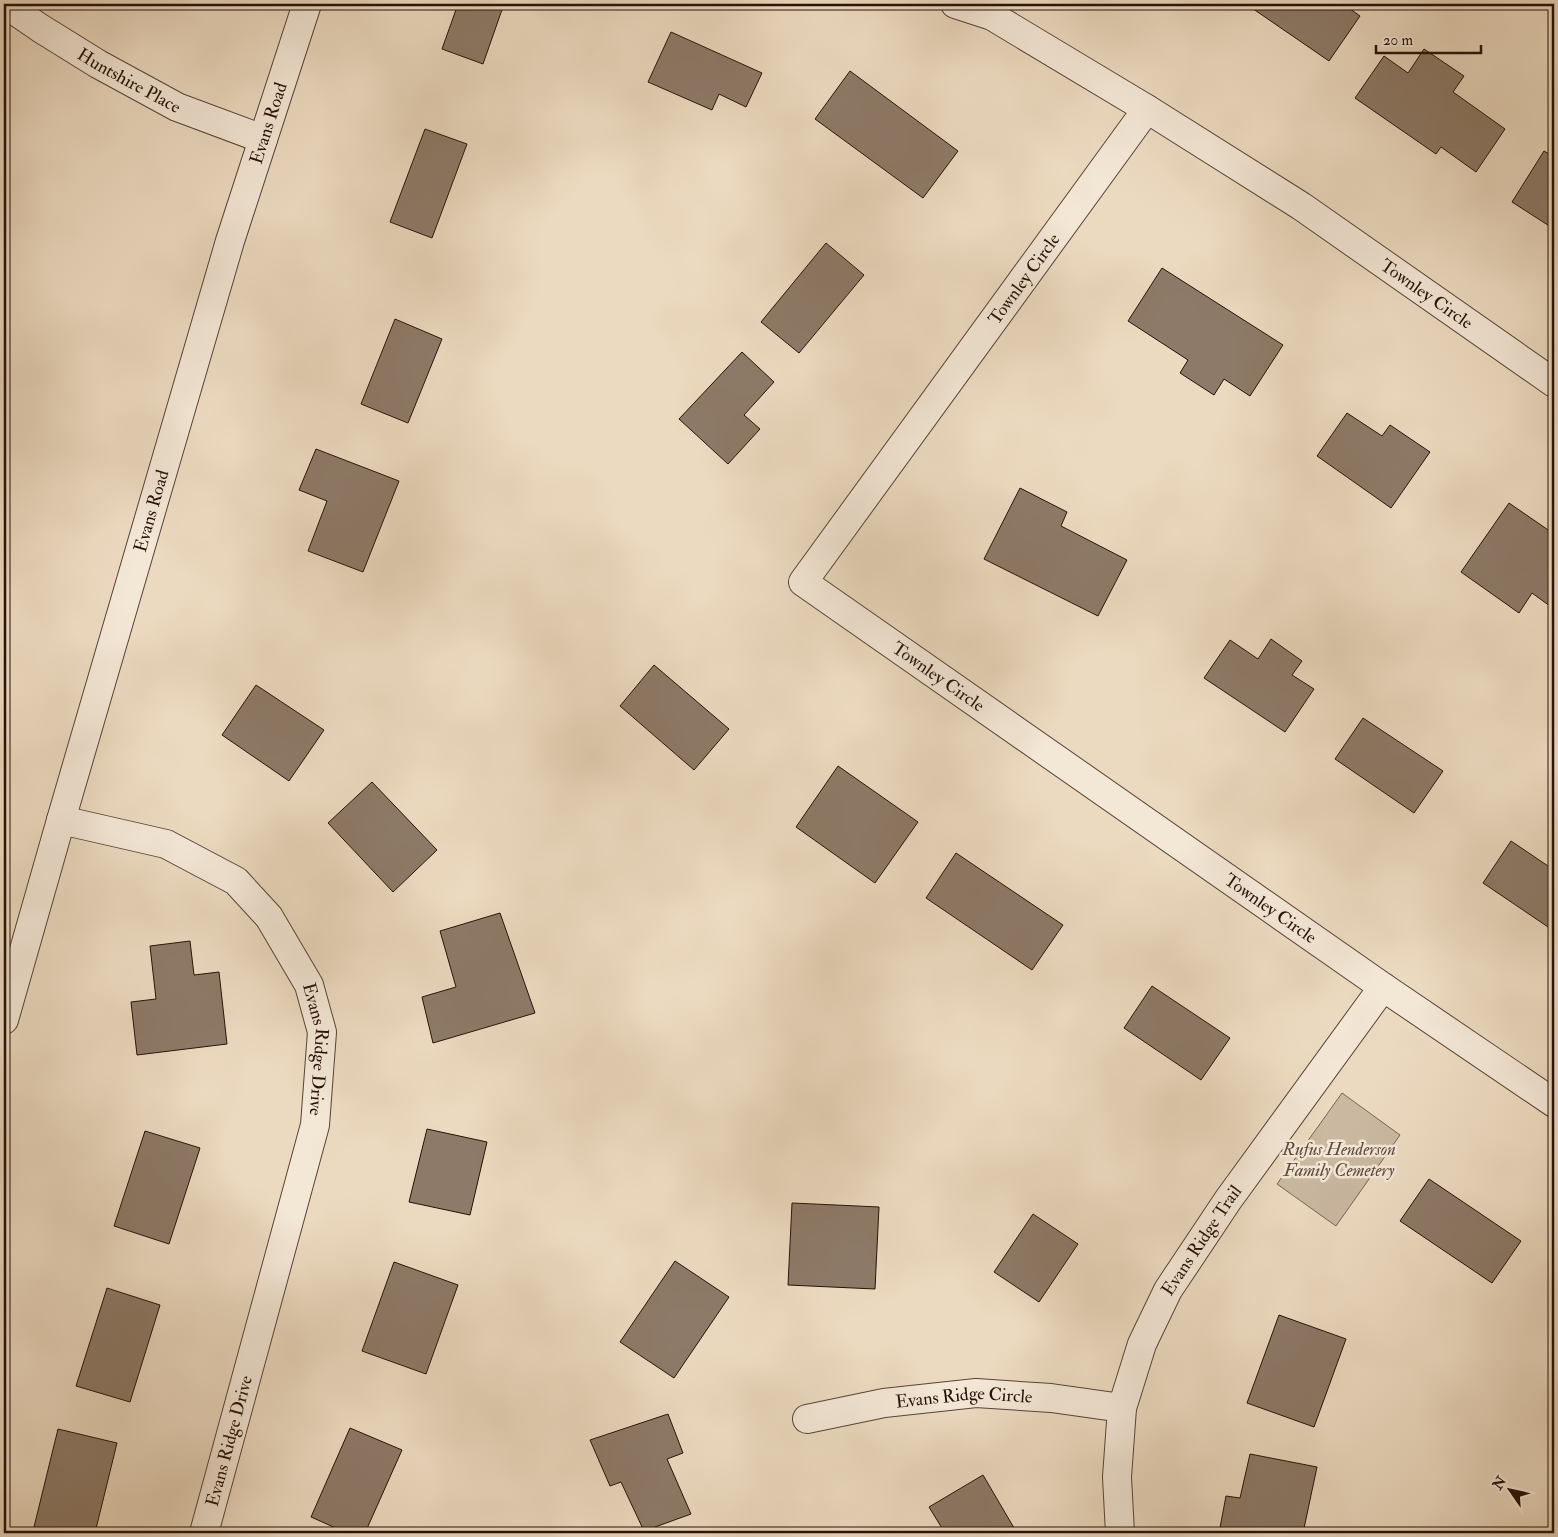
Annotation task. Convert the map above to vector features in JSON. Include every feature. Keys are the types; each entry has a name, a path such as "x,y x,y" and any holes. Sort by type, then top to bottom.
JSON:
{"street":[{"name":"Huntshire Place","path":"5,4 98,64 177,107 263,139"},
{"name":"Evans Road","path":"4,1020 60,820 230,241 307,4"},
{"name":"Townley Circle","path":"955,4 992,16 1147,109 1301,206 1554,382"},
{"name":"Townley Circle","path":"1147,109 803,582 1383,987 1554,1103"},
{"name":"Evans Ridge Drive","path":"60,820 166,844 236,882 269,916 309,985 322,1032 315,1125 204,1533"},
{"name":"Evans Ridge Trail","path":"1120,1533 1118,1477 1122,1408 1142,1344 1168,1290 1228,1200 1383,987"},
{"name":"Evans Ridge Circle","path":"807,1419 884,1404 976,1393 1050,1398 1122,1408"}],"green space":[{"name":"Rufus Henderson Family Cemetery","path":"1342,1093 1400,1135 1336,1226 1277,1184"}],"building":[{"path":"458,4 504,4 483,64 442,49"},
{"path":"1246,4 1343,4 1360,16 1329,61"},
{"path":"671,32 762,73 746,107 719,94 712,110 648,82"},
{"path":"1424,49 1464,76 1453,92 1505,129 1476,172 1441,147 1436,154 1355,98 1384,56 1408,73"},
{"path":"850,71 958,151 923,198 815,119"},
{"path":"425,129 467,144 432,238 390,222"},
{"path":"1544,151 1554,157 1554,229 1512,202"},
{"path":"826,243 864,275 799,353 761,322"},
{"path":"1162,268 1283,345 1250,396 1224,379 1214,395 1180,373 1188,360 1128,321"},
{"path":"395,319 442,339 408,423 361,404"},
{"path":"742,352 774,382 744,415 760,429 728,464 679,419"},
{"path":"1347,413 1382,436 1390,425 1430,452 1391,508 1317,456"},
{"path":"316,449 399,481 363,572 308,551 327,501 299,490"},
{"path":"1020,488 1067,512 1061,526 1127,560 1098,616 984,559"},
{"path":"1509,503 1554,534 1554,609 1532,593 1519,613 1461,572"},
{"path":"1271,639 1302,661 1292,675 1314,689 1285,732 1204,678 1230,640 1258,659"},
{"path":"654,665 729,729 694,770 620,706"},
{"path":"256,685 324,730 289,781 222,735"},
{"path":"1363,718 1443,771 1414,813 1335,759"},
{"path":"838,766 918,822 875,883 796,827"},
{"path":"372,782 437,850 393,892 328,823"},
{"path":"1511,841 1554,870 1554,931 1483,883"},
{"path":"956,853 1063,925 1032,970 926,898"},
{"path":"500,913 535,1013 433,1043 422,997 456,987 440,931"},
{"path":"190,941 194,975 219,972 227,1044 137,1055 131,1002 156,999 150,946"},
{"path":"1152,986 1230,1038 1201,1080 1124,1028"},
{"path":"427,1129 487,1142 470,1215 409,1202"},
{"path":"145,1131 200,1148 169,1244 114,1226"},
{"path":"1429,1179 1521,1241 1492,1283 1400,1221"},
{"path":"792,1203 879,1207 875,1289 788,1285"},
{"path":"1033,1214 1078,1244 1039,1302 994,1272"},
{"path":"675,1261 729,1297 674,1378 620,1342"},
{"path":"394,1262 458,1285 426,1374 362,1351"},
{"path":"107,1288 160,1305 130,1402 76,1386"},
{"path":"1279,1315 1346,1339 1314,1427 1247,1403"},
{"path":"668,1414 683,1453 667,1459 691,1514 644,1531 621,1482 610,1486 590,1440"},
{"path":"350,1428 402,1450 365,1533 347,1533 311,1517"},
{"path":"58,1429 117,1443 95,1533 59,1533 34,1527"},
{"path":"1250,1454 1317,1467 1303,1533 1219,1533 1226,1496 1240,1498"},
{"path":"983,1475 1017,1533 945,1533 929,1507"}]}
